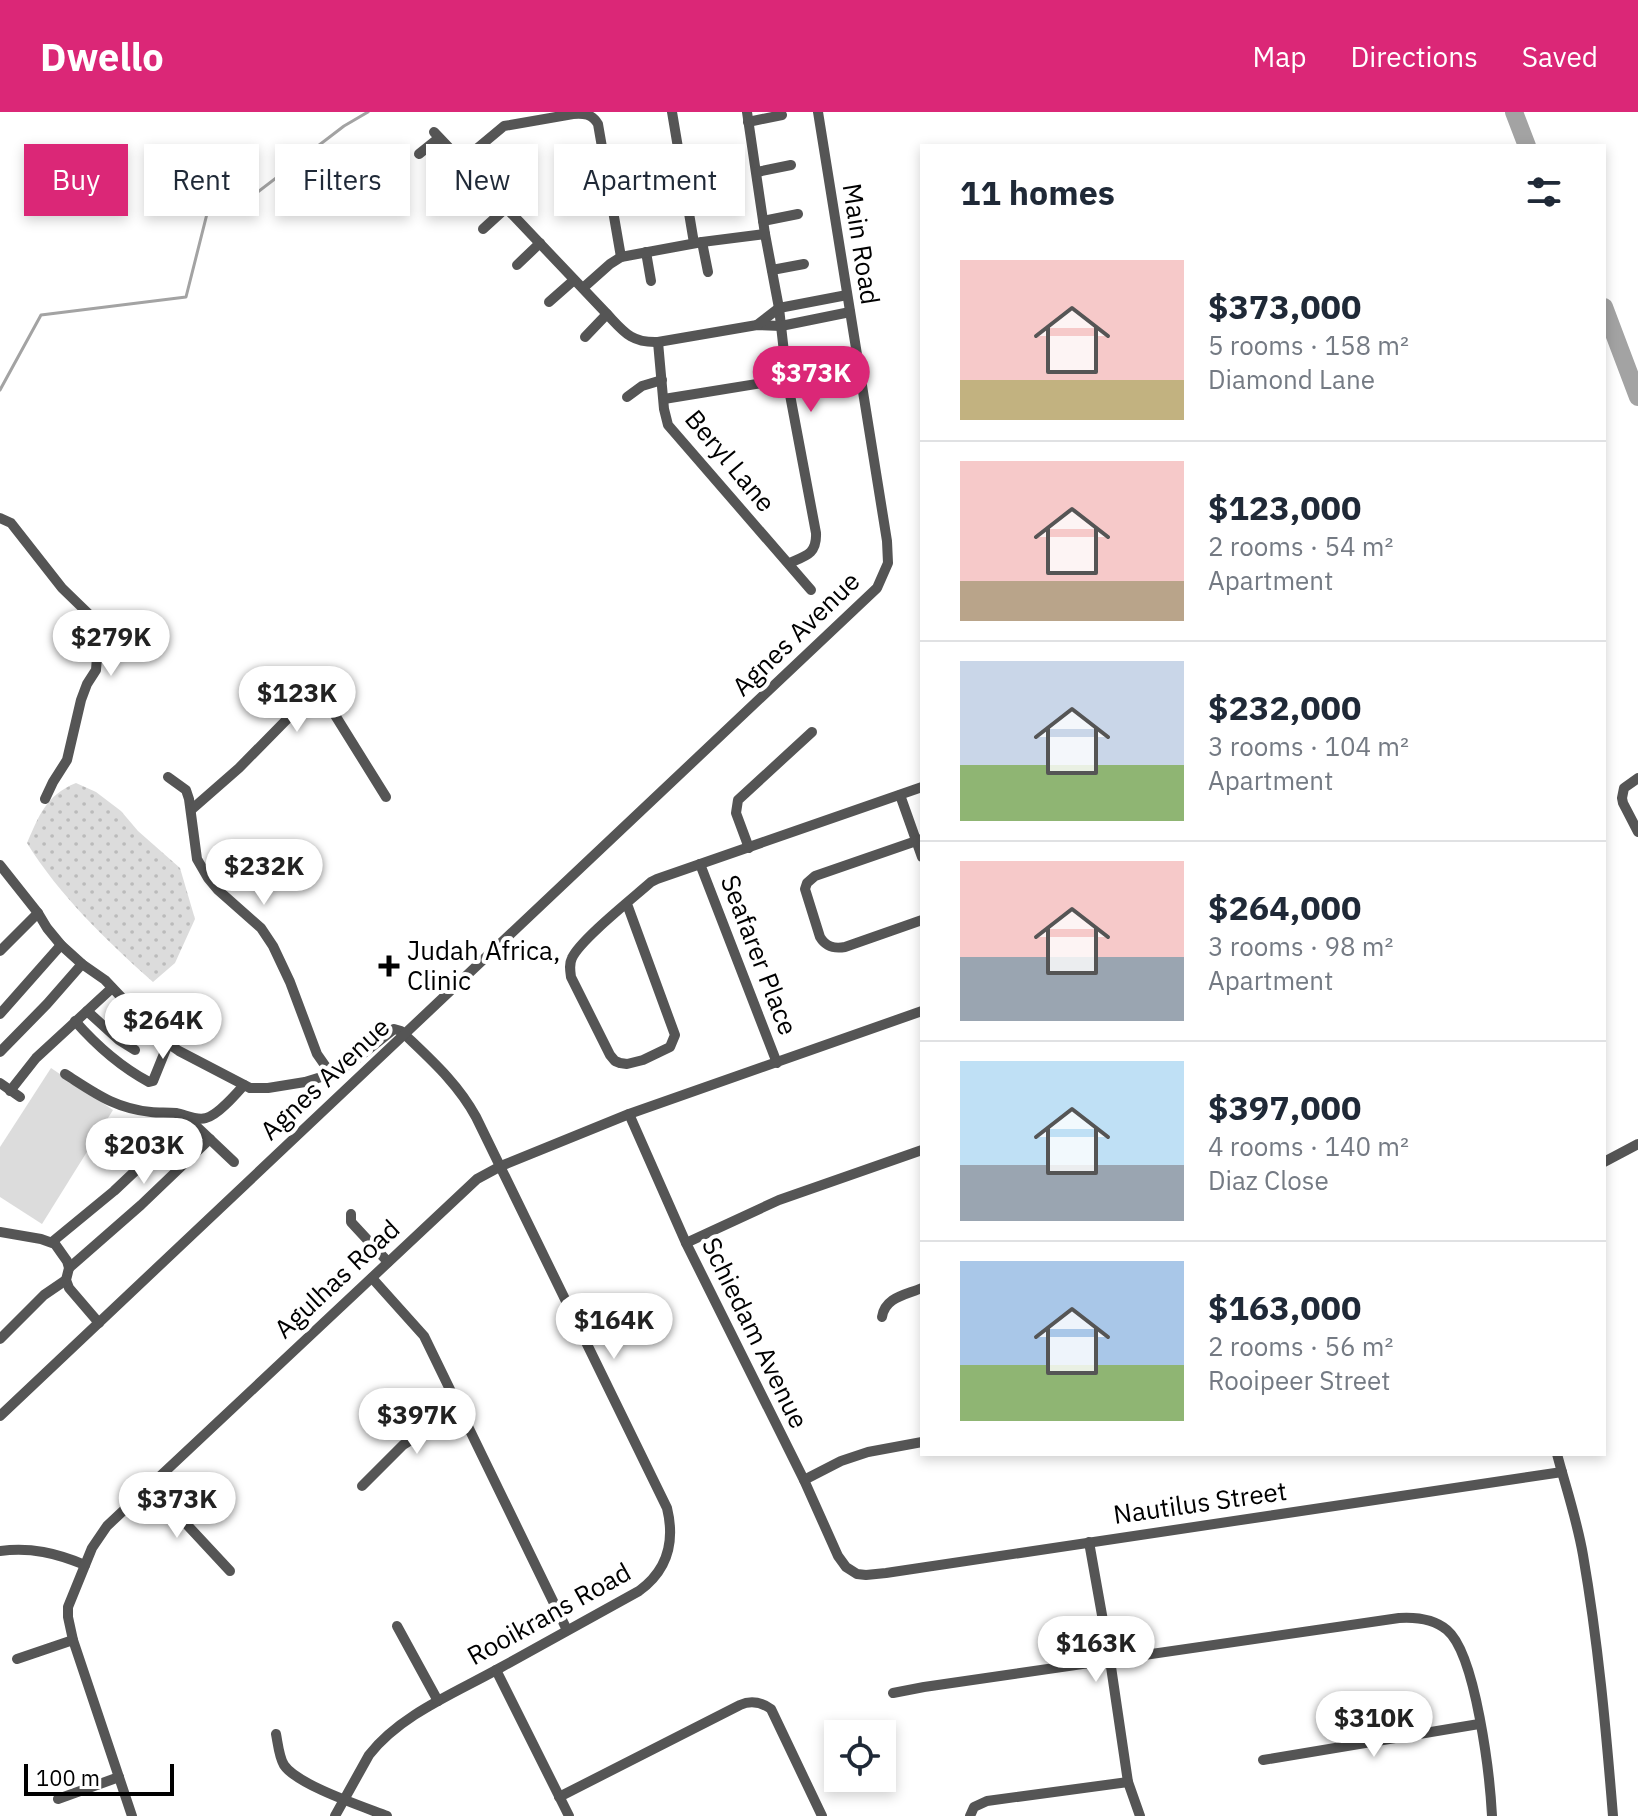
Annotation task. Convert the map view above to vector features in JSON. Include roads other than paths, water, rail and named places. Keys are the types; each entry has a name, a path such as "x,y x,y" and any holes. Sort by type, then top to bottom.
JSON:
{"street":[{"path":"672,112 698,242 708,272"},
{"name":"Main Road","path":"818,112 887,541 885,573"},
{"path":"482,144 504,126 583,113 595,118 602,144"},
{"path":"782,115 748,117 779,308 787,379 816,540 812,552 789,563"},
{"path":"428,144 437,135 446,144"},
{"path":"419,154 426,147"},
{"path":"757,172 791,165"},
{"path":"763,221 798,214"},
{"path":"483,229 497,216"},
{"path":"514,216 630,337 641,342 658,342 757,325 781,326 850,312"},
{"path":"614,216 621,257"},
{"path":"583,288 621,257 698,242 765,234"},
{"path":"517,265 540,243"},
{"path":"646,252 651,281"},
{"path":"772,270 804,264"},
{"path":"549,302 574,280"},
{"path":"757,325 779,308 847,295"},
{"path":"585,337 607,314"},
{"name":"Beryl Lane","path":"658,342 666,418 672,430 811,590"},
{"path":"664,399 787,379"},
{"path":"627,397 642,386 662,380"},
{"path":"0,518 11,523 62,588 97,625 96,670 81,700 67,760 45,799"},
{"name":"Agnes Avenue","path":"0,1416 871,595 885,573"},
{"path":"191,810 239,768 301,705 320,697 325,699 386,797"},
{"path":"749,848 736,813 738,800 812,732"},
{"path":"168,777 186,790 197,859 218,890 261,928 273,946 317,1054 331,1074"},
{"path":"1638,778 1624,788 1622,798 1638,832"},
{"path":"627,904 675,1035 670,1047 627,1064 615,1061 610,1055 571,977 570,965 583,944 651,882 920,788"},
{"path":"900,795 919,839 815,876 807,883 805,894 820,937 833,948 845,947 920,921"},
{"name":"Seafarer Place","path":"700,864 777,1063"},
{"path":"0,865 5,881 38,913 61,945 95,972 168,1044 244,1085 257,1088 285,1086 331,1074 368,1051 390,1031 397,1029 405,1035"},
{"path":"0,951 38,913"},
{"path":"0,1014 61,945"},
{"path":"0,1052 82,964"},
{"path":"20,1097 3,1086 112,988"},
{"path":"87,1011 135,1050"},
{"name":"Agulhas Road","path":"132,1816 68,1617 68,1607 101,1533 477,1179 501,1166 629,1114 920,1012"},
{"path":"75,1021 123,1066 149,1082 153,1081 168,1044"},
{"name":"Rooikrans Road","path":"335,1816 376,1746 396,1728 438,1701 651,1583 665,1563 671,1539 667,1508 463,1094 434,1061 405,1035"},
{"path":"65,1074 97,1096 116,1104 197,1119 212,1115 244,1085"},
{"name":"Schiedam Avenue","path":"629,1114 686,1243 804,1480 834,1549 846,1567"},
{"path":"52,1242 114,1191 184,1125 194,1125 234,1162"},
{"path":"0,1339 44,1295 66,1280 69,1268 210,1139"},
{"path":"1606,1161 1638,1144"},
{"path":"686,1243 779,1200 920,1151"},
{"path":"351,1214 351,1222 388,1262"},
{"path":"0,1232 52,1242 62,1251 69,1268"},
{"path":"372,1278 424,1336 567,1630"},
{"path":"66,1280 74,1295 99,1323"},
{"path":"882,1317 883,1309 890,1301 920,1289"},
{"path":"362,1486 403,1445 458,1410"},
{"path":"804,1480 841,1461 868,1452 920,1442"},
{"path":"1558,1456 1574,1511 1587,1584 1605,1720 1613,1816"},
{"name":"Nautilus Street","path":"846,1567 857,1574 875,1575 1562,1472"},
{"path":"150,1485 230,1571"},
{"path":"1089,1542 1128,1782 1140,1816"},
{"path":"0,1551 25,1549 49,1552 85,1565"},
{"path":"893,1693 1399,1618 1421,1619 1447,1630 1460,1648 1474,1695 1492,1816"},
{"path":"397,1626 438,1701"},
{"path":"17,1659 73,1640"},
{"path":"496,1670 569,1816"},
{"path":"559,1797 740,1705 755,1702 771,1709 822,1816"},
{"path":"1263,1760 1479,1724"},
{"path":"276,1734 281,1760 292,1775 343,1800 387,1816"},
{"path":"58,1799 119,1777"},
{"path":"970,1816 974,1807 987,1801 1128,1782"}],"waterway":[{"path":"0,390 41,315 186,297 213,190 250,198 344,126 368,112"},
{"path":"1514,112 1526,144"},
{"path":"1606,312 1638,397"}],"place":[{"name":"Judah Africa, Clinic","path":"389,966"}]}
